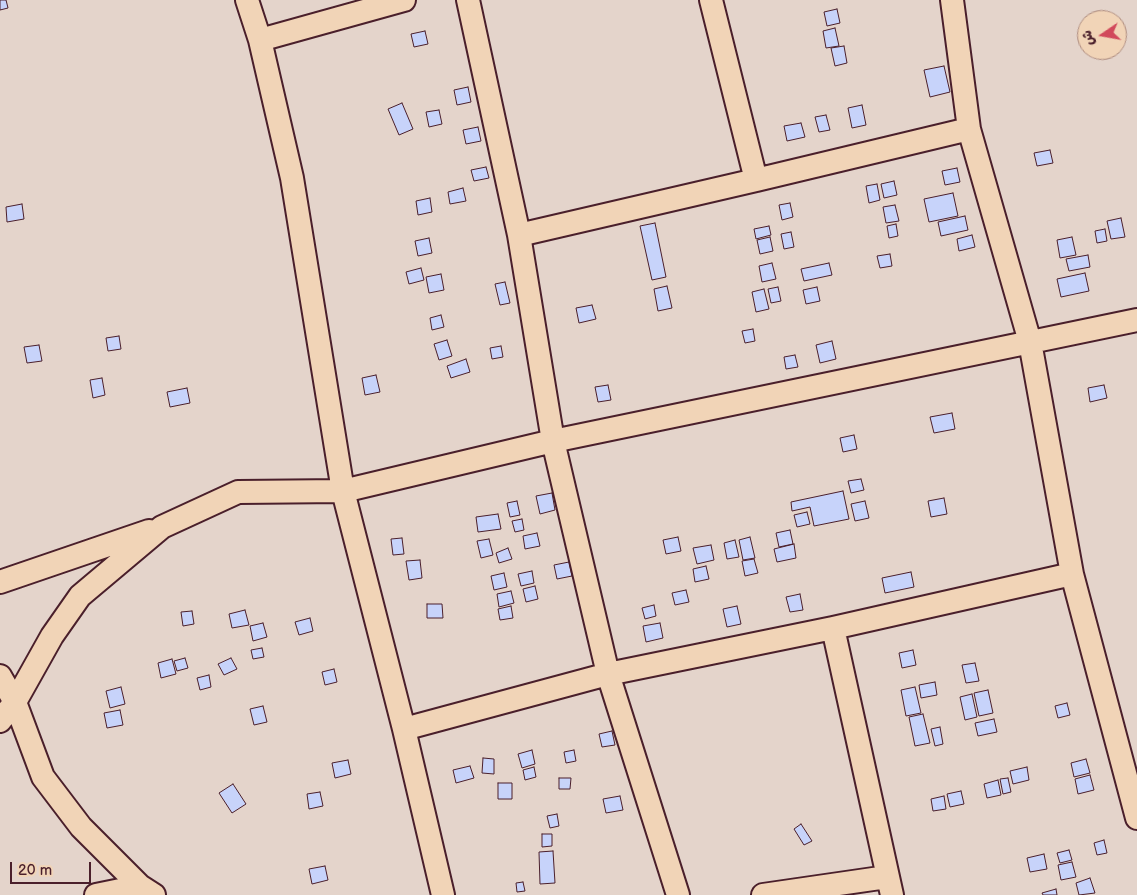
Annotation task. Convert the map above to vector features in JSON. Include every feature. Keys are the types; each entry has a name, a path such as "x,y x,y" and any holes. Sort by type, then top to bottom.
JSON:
{"street":[{"path":"246,0 260,40 292,178 343,492 404,729 443,895"},
{"path":"260,40 404,0"},
{"path":"468,0 519,235 553,441 608,674 678,895"},
{"path":"710,0 756,180"},
{"path":"952,0 969,129 1030,342 1072,574 1134,795 1137,818"},
{"path":"519,235 969,129"},
{"path":"0,582 162,527 238,492 343,492 553,441 1137,320"},
{"path":"0,721 15,702 52,636 80,596 162,527"},
{"path":"404,729 608,674 833,628 1072,574"},
{"path":"763,895 890,886 833,628"},
{"path":"0,676 15,702 43,776 81,827 147,891"},
{"path":"96,895 147,891"}],"building":[{"path":"0,0 6,0 8,8 0,10"},
{"path":"837,9 840,23 827,26 824,12"},
{"path":"835,28 839,46 826,48 823,31"},
{"path":"425,31 428,44 414,47 411,34"},
{"path":"844,46 847,63 835,66 831,48"},
{"path":"944,66 950,92 930,97 924,70"},
{"path":"468,87 471,102 457,105 454,90"},
{"path":"402,103 413,129 399,135 388,109"},
{"path":"862,105 866,125 852,128 848,108"},
{"path":"439,110 442,124 429,127 426,112"},
{"path":"826,115 830,130 819,132 815,117"},
{"path":"801,123 805,137 787,141 784,126"},
{"path":"478,127 481,141 466,144 463,130"},
{"path":"1050,150 1053,163 1037,166 1034,153"},
{"path":"486,167 489,178 474,181 471,170"},
{"path":"957,168 960,182 945,185 942,171"},
{"path":"894,181 897,195 884,198 881,184"},
{"path":"877,184 880,200 869,203 866,186"},
{"path":"463,188 466,201 450,204 448,192"},
{"path":"953,193 958,216 929,222 924,199"},
{"path":"430,198 432,212 418,215 416,201"},
{"path":"790,203 793,217 782,220 779,205"},
{"path":"22,204 24,219 7,222 6,207"},
{"path":"895,205 899,221 886,223 883,207"},
{"path":"965,216 968,230 941,236 938,222"},
{"path":"1121,218 1125,237 1111,239 1107,221"},
{"path":"655,223 666,277 652,280 640,226"},
{"path":"896,224 898,236 889,238 887,226"},
{"path":"769,226 771,235 756,239 754,229"},
{"path":"1105,229 1107,241 1097,243 1095,231"},
{"path":"791,232 794,247 784,249 781,234"},
{"path":"972,235 975,247 959,251 957,239"},
{"path":"770,237 773,251 760,254 757,240"},
{"path":"1072,237 1076,255 1060,258 1057,240"},
{"path":"429,238 432,253 418,256 415,241"},
{"path":"890,254 892,266 880,268 877,256"},
{"path":"1088,255 1090,267 1069,271 1066,259"},
{"path":"772,263 776,279 762,282 759,266"},
{"path":"829,263 832,275 804,281 801,269"},
{"path":"421,268 424,280 409,284 406,272"},
{"path":"1085,273 1089,291 1061,297 1057,279"},
{"path":"441,274 444,290 429,293 426,277"},
{"path":"505,282 510,303 500,305 495,284"},
{"path":"667,286 672,308 658,311 654,289"},
{"path":"778,287 781,301 771,303 768,289"},
{"path":"817,287 820,301 806,304 803,290"},
{"path":"764,289 769,309 756,312 752,292"},
{"path":"592,305 596,319 579,323 576,308"},
{"path":"441,315 444,327 432,330 430,318"},
{"path":"753,329 755,341 745,343 742,331"},
{"path":"119,336 121,349 108,351 106,338"},
{"path":"447,340 452,356 439,360 434,344"},
{"path":"832,341 836,359 820,363 816,345"},
{"path":"39,345 42,361 27,363 24,347"},
{"path":"501,346 503,357 492,359 490,348"},
{"path":"795,355 798,367 786,369 784,357"},
{"path":"466,359 470,372 451,378 447,366"},
{"path":"376,375 380,392 365,395 362,378"},
{"path":"102,378 105,395 93,398 90,380"},
{"path":"608,385 611,400 598,402 595,387"},
{"path":"1104,385 1107,398 1090,402 1088,388"},
{"path":"187,388 190,403 170,407 167,392"},
{"path":"952,413 955,429 934,433 930,417"},
{"path":"854,435 857,449 843,452 840,438"},
{"path":"861,479 864,490 851,493 848,481"},
{"path":"843,491 849,519 814,526 810,507 792,511 791,502"},
{"path":"552,493 555,510 540,514 536,496"},
{"path":"944,498 947,514 931,517 928,501"},
{"path":"517,501 520,515 510,517 507,503"},
{"path":"865,501 869,518 855,521 851,504"},
{"path":"807,512 810,524 797,527 794,515"},
{"path":"498,514 501,529 478,532 476,517"},
{"path":"522,519 524,530 515,532 512,521"},
{"path":"790,530 793,544 779,547 776,533"},
{"path":"537,533 540,546 525,549 523,536"},
{"path":"678,537 681,551 666,554 663,540"},
{"path":"750,537 755,558 743,560 739,540"},
{"path":"402,538 404,554 393,555 391,539"},
{"path":"489,539 493,555 481,558 477,541"},
{"path":"735,540 739,557 727,559 724,543"},
{"path":"794,544 796,558 777,562 774,549"},
{"path":"711,545 714,560 697,564 693,548"},
{"path":"508,548 512,559 499,563 496,553"},
{"path":"754,559 758,573 745,576 742,561"},
{"path":"420,560 422,578 409,580 406,561"},
{"path":"569,562 572,576 557,579 554,565"},
{"path":"706,566 709,579 695,582 693,569"},
{"path":"532,571 534,583 521,586 518,574"},
{"path":"911,572 914,587 885,593 882,578"},
{"path":"504,573 507,587 494,590 491,576"},
{"path":"535,586 538,599 526,602 523,589"},
{"path":"686,590 689,602 675,605 672,593"},
{"path":"511,591 514,603 499,607 497,594"},
{"path":"800,594 803,610 790,612 786,597"},
{"path":"427,604 442,604 443,618 427,618"},
{"path":"654,605 656,616 645,619 642,608"},
{"path":"511,606 513,618 500,620 498,609"},
{"path":"737,606 741,624 727,627 723,609"},
{"path":"245,610 249,625 232,628 229,614"},
{"path":"192,611 194,624 183,626 181,612"},
{"path":"310,618 313,631 299,635 295,622"},
{"path":"263,623 267,637 253,641 250,626"},
{"path":"660,623 663,638 646,642 643,626"},
{"path":"262,648 264,657 253,659 251,650"},
{"path":"913,650 916,665 902,668 899,653"},
{"path":"185,658 188,668 177,671 174,661"},
{"path":"231,658 237,669 224,675 218,664"},
{"path":"172,659 176,674 161,678 158,663"},
{"path":"975,663 979,681 966,683 962,665"},
{"path":"334,669 337,682 325,685 322,672"},
{"path":"209,675 211,687 200,690 197,678"},
{"path":"935,682 937,695 921,698 919,685"},
{"path":"121,687 125,704 110,708 106,691"},
{"path":"915,687 921,713 906,716 901,690"},
{"path":"988,690 993,713 979,716 974,693"},
{"path":"972,694 977,717 965,720 960,697"},
{"path":"1067,703 1070,715 1058,718 1055,706"},
{"path":"263,706 267,722 254,725 250,709"},
{"path":"120,710 123,725 107,728 104,713"},
{"path":"923,714 930,743 915,746 909,717"},
{"path":"994,719 997,732 978,736 975,723"},
{"path":"940,727 943,744 935,746 931,729"},
{"path":"612,731 615,745 602,747 599,734"},
{"path":"532,750 535,764 522,768 518,754"},
{"path":"574,750 576,761 566,763 564,752"},
{"path":"483,758 494,759 494,774 482,773"},
{"path":"1086,759 1090,773 1074,777 1071,763"},
{"path":"348,760 351,774 335,778 332,763"},
{"path":"470,766 474,778 456,783 453,770"},
{"path":"534,767 536,777 525,780 523,770"},
{"path":"1027,767 1029,780 1013,784 1010,771"},
{"path":"1090,775 1094,790 1078,794 1075,779"},
{"path":"559,778 571,778 570,789 559,789"},
{"path":"1008,778 1011,792 1003,794 1000,779"},
{"path":"998,780 1001,795 987,798 984,784"},
{"path":"498,783 512,783 512,799 498,799"},
{"path":"233,784 246,804 232,813 219,793"},
{"path":"961,791 964,804 950,807 947,794"},
{"path":"320,792 323,806 309,809 307,794"},
{"path":"620,796 623,810 606,813 603,799"},
{"path":"944,796 946,809 933,811 931,799"},
{"path":"557,814 559,826 550,828 547,816"},
{"path":"801,824 812,841 804,845 794,829"},
{"path":"542,834 552,834 552,846 542,847"},
{"path":"1104,840 1107,853 1097,855 1094,843"},
{"path":"1069,850 1072,860 1060,863 1057,853"},
{"path":"553,851 555,883 540,884 539,852"},
{"path":"1044,854 1047,869 1030,872 1027,858"},
{"path":"1072,862 1076,877 1061,880 1058,865"},
{"path":"325,866 328,880 312,884 309,869"},
{"path":"1090,878 1095,893 1079,895 1076,883"},
{"path":"523,882 525,891 517,892 516,883"},
{"path":"1056,889 1057,895 1043,895 1042,893"}]}
